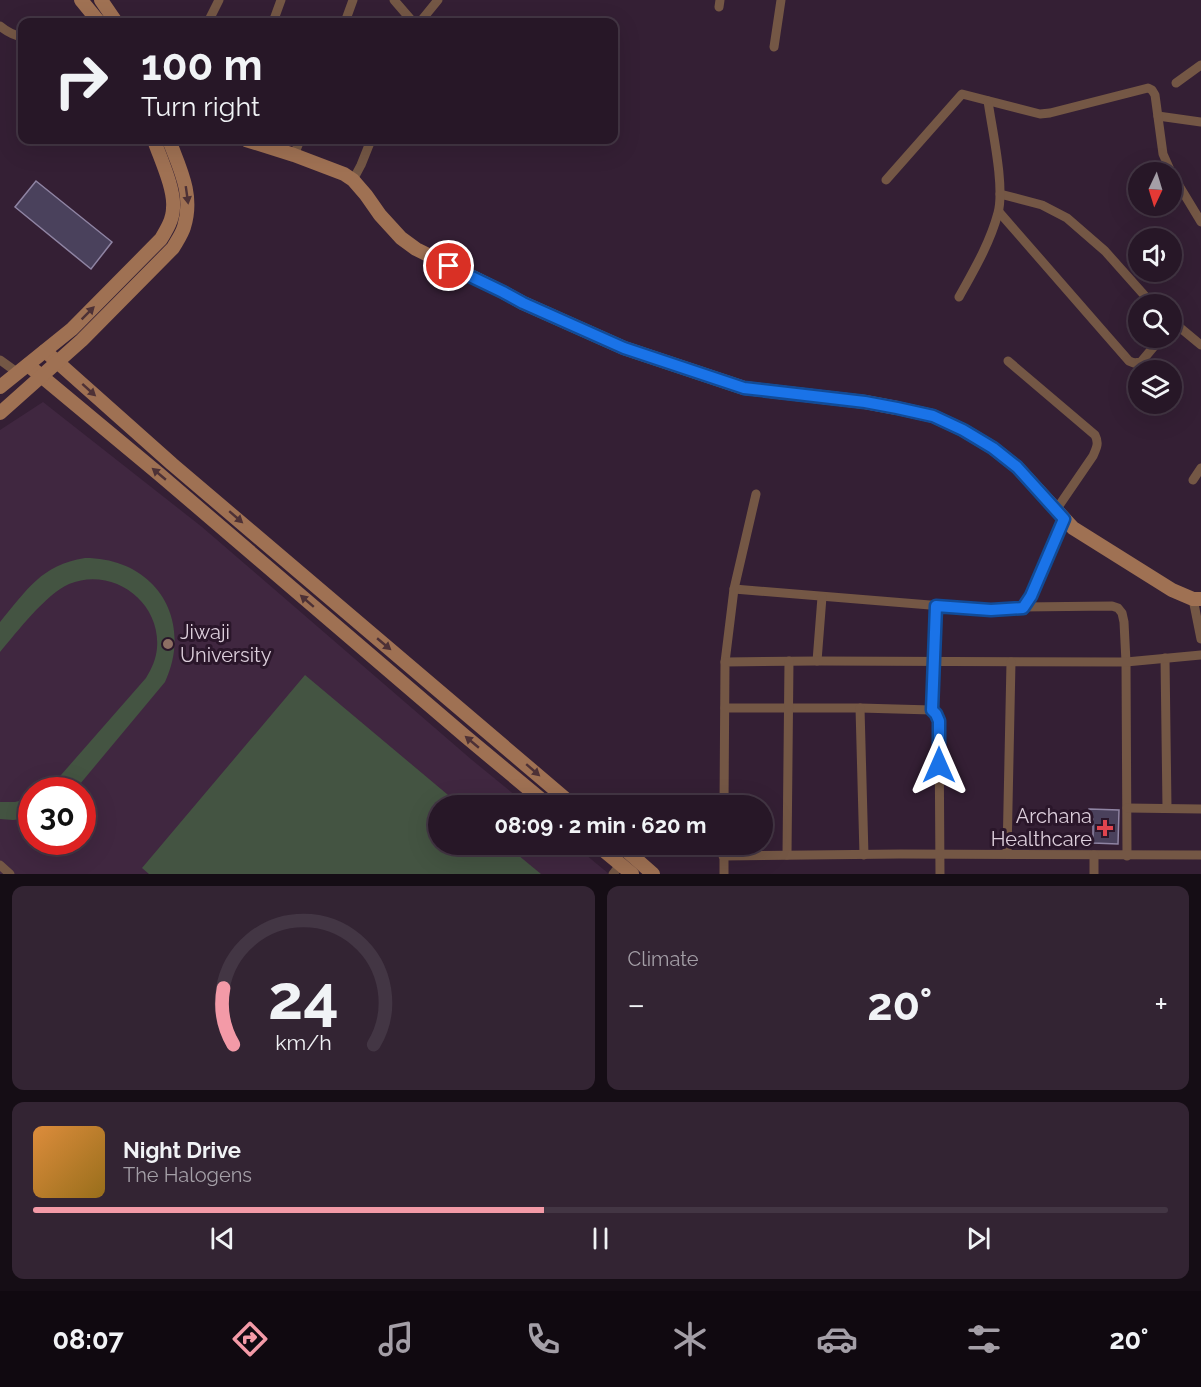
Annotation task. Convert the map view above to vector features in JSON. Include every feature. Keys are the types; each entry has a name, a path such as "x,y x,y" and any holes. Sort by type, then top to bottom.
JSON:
{"main road":[{"path":"81,0 95,18"},
{"path":"96,18 104,3"},
{"path":"104,3 113,18"},
{"path":"0,387 72,329 161,239 170,224 174,207 172,192 155,144"},
{"path":"0,413 82,340 173,248 184,229 188,208 186,188 170,144"},
{"path":"259,144 344,174 352,180 394,230 416,249 523,303 624,348 744,388 865,402 897,408 933,416 963,430 993,448 1017,467 1073,528 1172,590 1197,599"},
{"path":"45,351 172,464 561,795"},
{"path":"23,369 41,376 159,474 536,795"},
{"path":"605,855 617,869 632,874"},
{"path":"631,855 653,874"}],"street":[{"path":"210,18 219,0"},
{"path":"274,18 281,0"},
{"path":"346,18 353,0"},
{"path":"394,0 410,18"},
{"path":"423,18 438,0"},
{"path":"774,47 781,0"},
{"path":"0,26 18,36"},
{"path":"1176,83 1201,65"},
{"path":"886,180 962,94 1040,114 1148,88 1155,95 1163,154 1166,162"},
{"path":"959,297 982,258 999,212 999,172 988,101"},
{"path":"1158,116 1201,122"},
{"path":"294,155 298,144"},
{"path":"352,180 361,165 369,144"},
{"path":"1182,191 1201,222"},
{"path":"1000,194 1042,205 1067,218 1105,251 1142,294"},
{"path":"999,212 1129,360 1134,363 1141,362 1153,348"},
{"path":"1182,330 1201,345"},
{"path":"0,360 23,369"},
{"path":"1008,361 1095,435 1098,441 1093,456 1060,514 1031,596 1023,608"},
{"path":"1193,480 1201,468"},
{"path":"724,795 725,662 734,588 756,494"},
{"path":"734,588 991,610 1112,606 1118,608 1124,622 1126,662 1127,856"},
{"path":"817,661 822,597"},
{"path":"1197,599 1201,639"},
{"path":"932,710 936,606"},
{"path":"725,662 1126,662 1201,655"},
{"path":"1165,658 1167,808"},
{"path":"787,855 789,661"},
{"path":"1007,854 1011,662"},
{"path":"725,708 932,710 939,721 940,874"},
{"path":"860,708 864,855"},
{"path":"1127,808 1201,809"},
{"path":"1094,855 1094,874"},
{"path":"724,874 723,856 1201,855"},
{"path":"0,865 10,874"}],"shaded area":[{"name":"Jiwaji University","path":"43,402 202,527 515,795 428,795 428,855 586,855 609,874 0,874 0,430"}],"green space":[{"path":"85,558 110,561 131,569 149,581 162,596 171,615 175,636 173,659 165,682 86,777 59,777 146,678 157,648 156,631 151,616 142,602 131,592 117,584 101,580 85,580 69,584 51,596 32,614 0,652 0,622 36,581 57,566"},
{"path":"305,675 448,795 428,795 428,855 518,855 541,874 149,874 142,868"},
{"path":"18,801 18,819 0,819 0,802"}],"building":[{"path":"36,181 112,242 91,269 15,207"},
{"path":"1089,809 1119,810 1118,844 1093,843 1093,819 1089,819"}],"place":[{"name":"Jiwaji University","path":"168,644"},
{"name":"Archana Healthcare","path":"1105,828"}],"route":[{"path":"449,266 523,303 624,348 744,388 865,402 933,416 993,448 1017,467 1064,519 1031,596 1023,608 991,610 936,606 932,710 939,721 939,765"}]}
